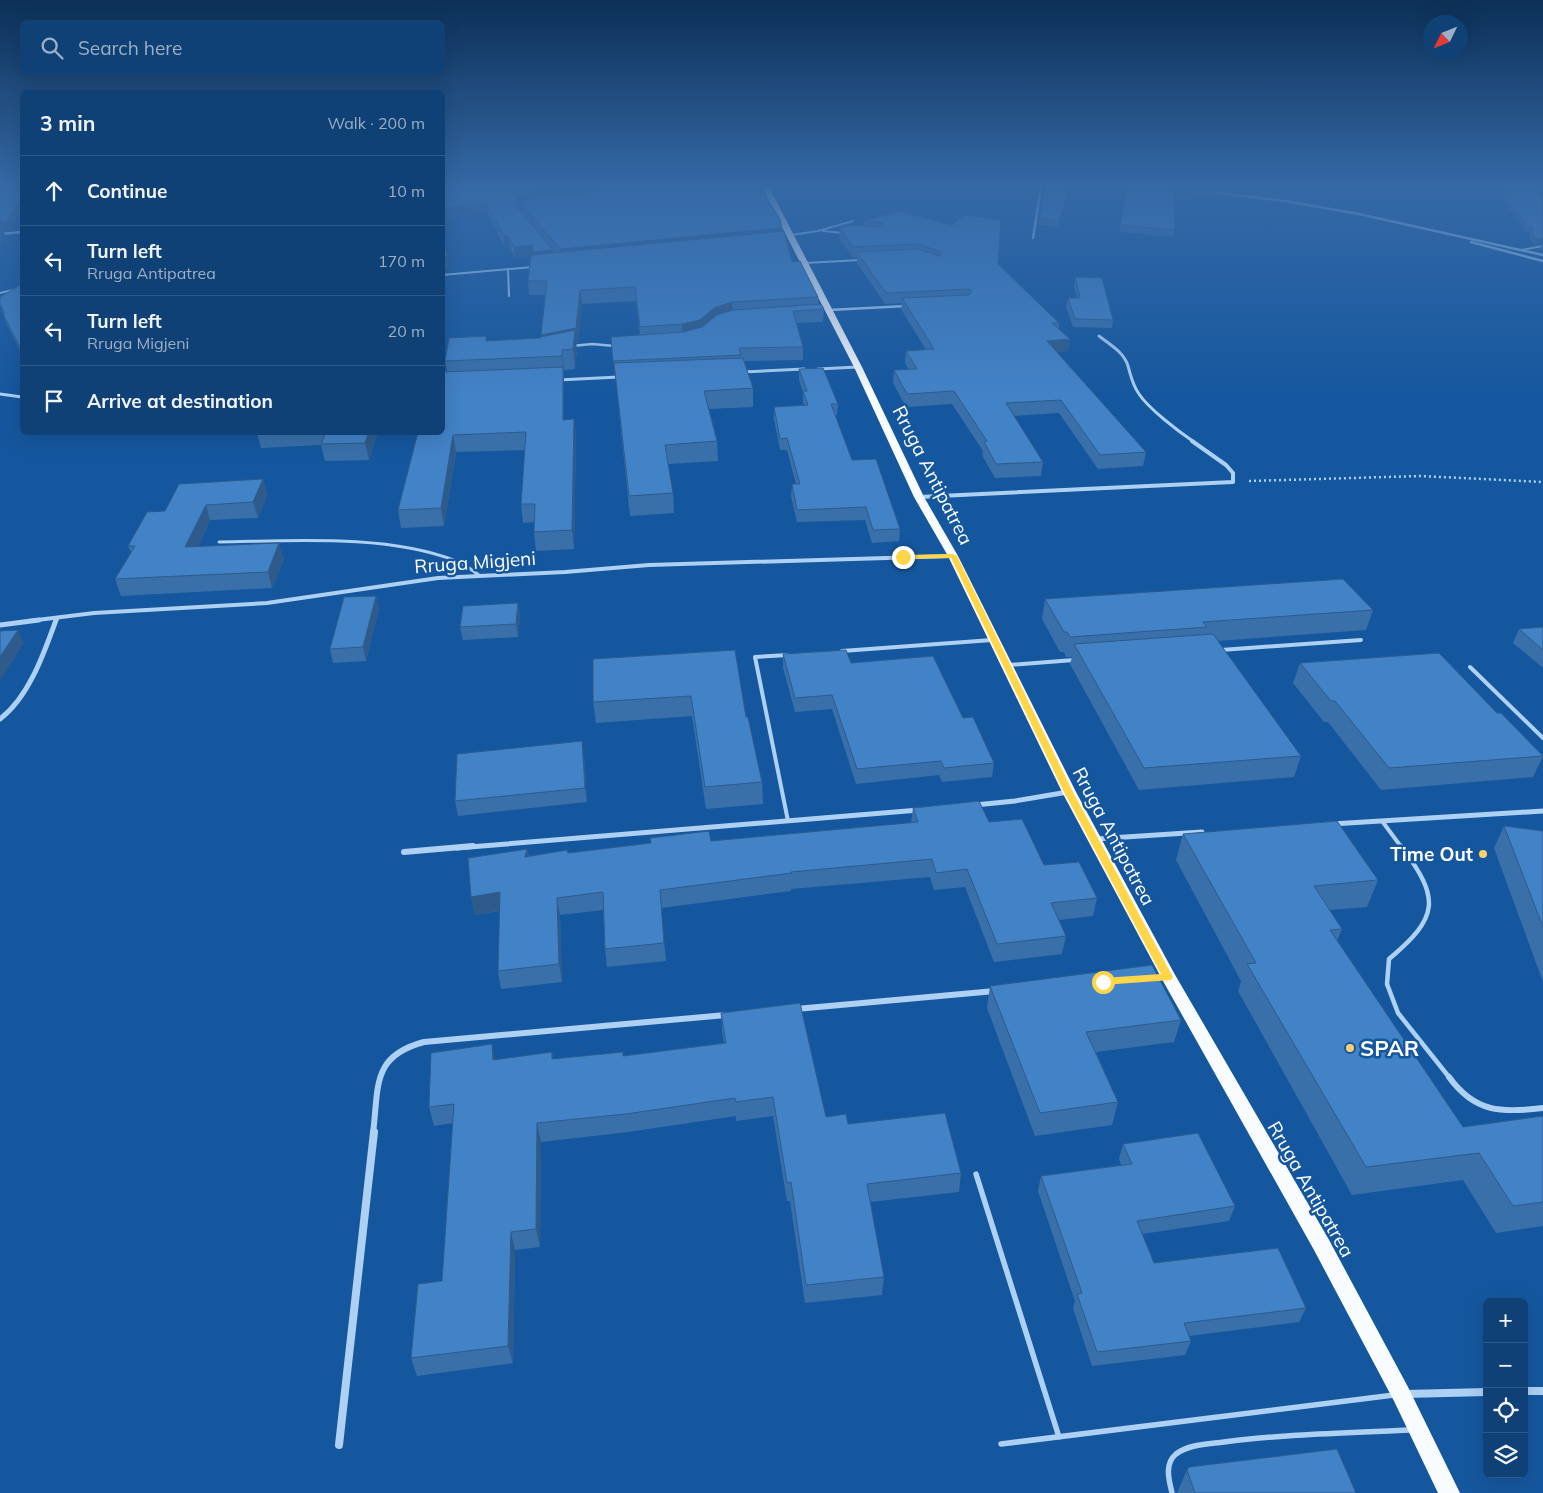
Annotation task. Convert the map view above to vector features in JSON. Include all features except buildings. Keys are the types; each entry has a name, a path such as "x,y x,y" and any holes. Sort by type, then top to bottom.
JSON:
{"main road":[{"name":"Rruga Antipatrea","path":"801,257 827,312 858,367 919,497 953,556 1069,792 1095,839 1163,977 1321,1244 1401,1394 1449,1493"}],"street":[{"path":"1526,257 1543,261"},
{"path":"919,497 1233,482 1233,473 1226,465 1178,431 1140,396 1130,379 1128,364 1118,350 1099,336"},
{"path":"817,369 858,367"},
{"path":"738,372 807,369"},
{"path":"551,380 620,377"},
{"path":"0,394 20,397"},
{"name":"Rruga Migjeni","path":"0,624 94,614 267,603 423,579 565,572 649,565 953,556"},
{"path":"0,719 10,712 43,655 57,618"},
{"path":"966,806 1015,801 1069,792"},
{"path":"404,852 926,809"},
{"path":"1322,825 1543,811"},
{"path":"1095,839 1214,831"},
{"path":"788,1010 1005,990"},
{"path":"339,1445 380,1074 389,1057 404,1047 424,1042 739,1014"},
{"path":"1449,1077 1465,1097 1481,1106 1514,1110 1543,1108"},
{"path":"1528,1391 1543,1391"},
{"path":"1401,1394 1483,1392"}],"lane":[{"path":"805,263 861,260"},
{"path":"445,275 534,267"},
{"path":"508,269 509,296"},
{"path":"827,312 909,306"},
{"path":"565,348 592,344 621,346"},
{"path":"219,542 353,542 388,546 444,556 471,568 480,576"},
{"path":"835,651 994,640"},
{"path":"1213,650 1361,640"},
{"path":"788,821 755,657 795,654"},
{"path":"1006,665 1075,660"},
{"path":"1470,667 1543,738"},
{"path":"1382,821 1425,881 1430,903 1424,925 1409,942 1389,959 1387,984 1398,1013 1449,1077"},
{"path":"976,1174 1059,1437"},
{"path":"1001,1444 1401,1394"},
{"path":"1172,1493 1167,1476 1169,1463 1182,1450 1190,1447 1273,1436 1418,1430"}],"path":[{"path":"1233,482 1421,476 1543,482"}],"waterway":[{"path":"0,293 20,288"}],"place":[{"name":"Time Out","path":"1483,854"},
{"name":"SPAR","path":"1350,1048"}],"route":[{"path":"903,557 953,556 1069,792 1168,977 1103,982"}]}
